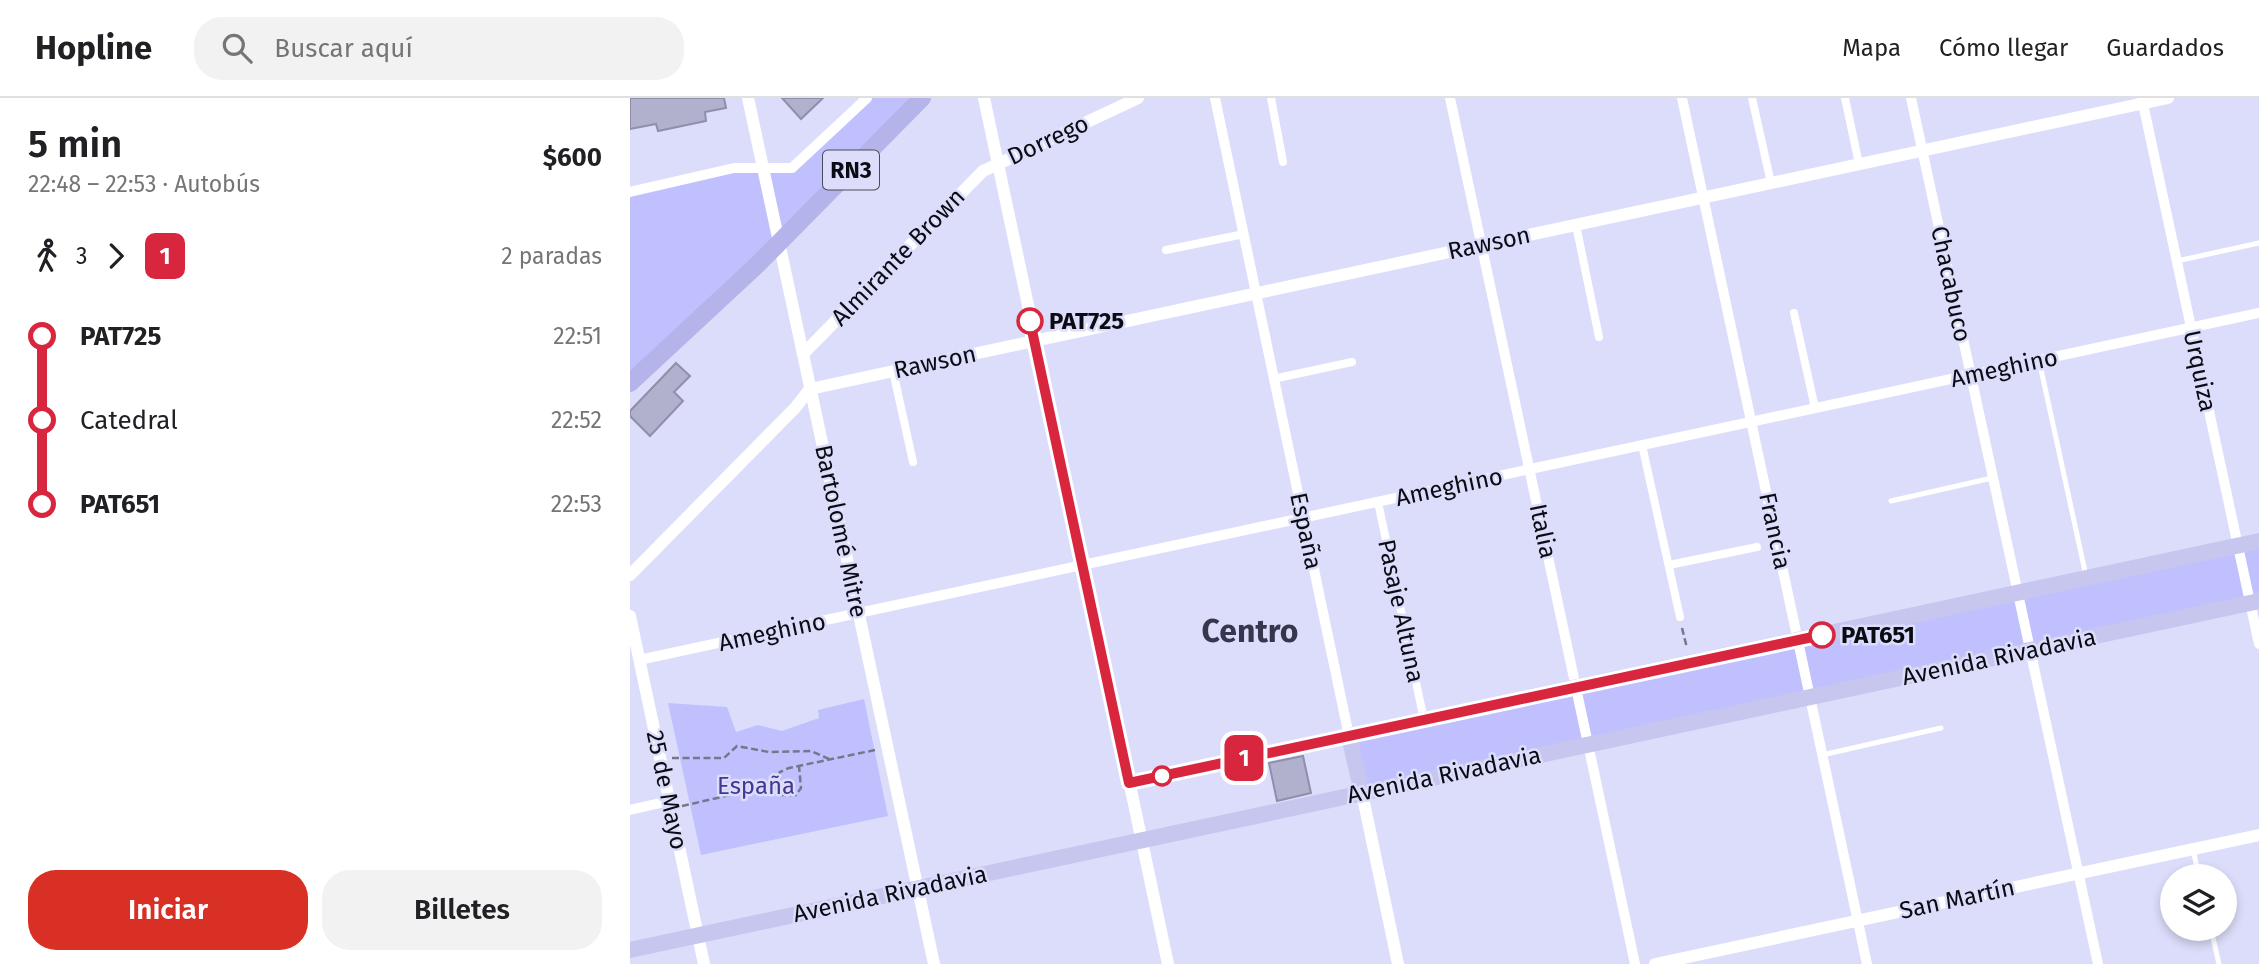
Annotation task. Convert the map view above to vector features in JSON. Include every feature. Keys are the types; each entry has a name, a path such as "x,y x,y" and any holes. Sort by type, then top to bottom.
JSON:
{"highway":[{"name":"RN3","path":"630,383 646,371 779,242 922,98"}],"main road":[{"path":"1349,736 2259,541"},
{"name":"Avenida Rivadavia","path":"630,950 2255,602"},
{"name":"España","path":"1349,736 1362,793"}],"street":[{"name":"Bartolomé Mitre","path":"748,98 933,964"},
{"path":"630,192 734,167 792,169 867,98"},
{"path":"984,98 1168,964"},
{"name":"Dorrego","path":"996,164 1138,98"},
{"name":"España","path":"1215,98 1349,736"},
{"path":"1271,98 1283,162"},
{"name":"Italia","path":"1450,98 1635,964"},
{"name":"Francia","path":"1682,98 1867,964"},
{"path":"1752,98 1771,183"},
{"path":"1844,98 1859,164"},
{"name":"Chacabuco","path":"1911,98 2098,964"},
{"name":"Rawson","path":"810,389 1922,151 2143,101 2168,98"},
{"name":"Urquiza","path":"2143,101 2238,545 2255,602 2259,645"},
{"name":"Almirante Brown","path":"803,355 969,182 996,164"},
{"path":"1576,225 1599,337"},
{"path":"1166,250 1244,234"},
{"path":"1794,313 1815,408"},
{"name":"Ameghino","path":"635,661 2259,313"},
{"path":"1273,379 1352,362"},
{"path":"630,391 646,371"},
{"path":"893,371 914,462"},
{"path":"630,575 795,408 810,389"},
{"path":"1642,445 1680,618"},
{"name":"Pasaje Altuna","path":"1378,502 1424,720"},
{"path":"1669,565 1757,547"},
{"name":"25 de Mayo","path":"630,616 635,661 660,758 704,964"},
{"path":"1129,783 1349,736"},
{"name":"España","path":"1362,793 1398,964"},
{"path":"630,810 670,805"},
{"name":"San Martín","path":"1655,964 2259,835"}],"lane":[{"path":"2177,261 2259,243"},
{"path":"2039,360 2086,578"},
{"path":"1891,501 1992,478"},
{"path":"1822,755 1941,729"},
{"path":"2193,849 2196,864"},
{"path":"2214,941 2219,964"}],"path":[{"path":"1680,618 1687,649"},
{"path":"660,758 724,758 737,746 769,752 811,751 829,760"},
{"path":"774,785 780,772 799,765 875,750"},
{"path":"774,785 780,795 796,795 801,788 799,765"},
{"path":"670,805 774,785"}],"green space":[{"path":"867,98 922,98 630,391 630,192 734,168 783,170"},
{"path":"2259,541 2259,601 1362,793 1349,736"},
{"name":"España","path":"864,699 888,816 701,855 668,703 727,707 736,732 758,725 782,731 819,718 818,710"}],"building":[{"path":"630,98 724,98 726,108 705,112 706,121 658,131 656,124 630,129"},
{"path":"782,98 823,98 801,119"},
{"path":"676,363 690,376 674,392 683,401 650,436 630,416 630,411"},
{"path":"1303,756 1311,793 1277,801 1269,763"}],"bus line":[{"name":"1","path":"1030,321 1129,783 1822,635"}],"place":[{"name":"PAT725","path":"1030,321"},
{"name":"PAT651","path":"1822,635"}],"district":[{"name":"Centro","path":"1250,631"}]}
